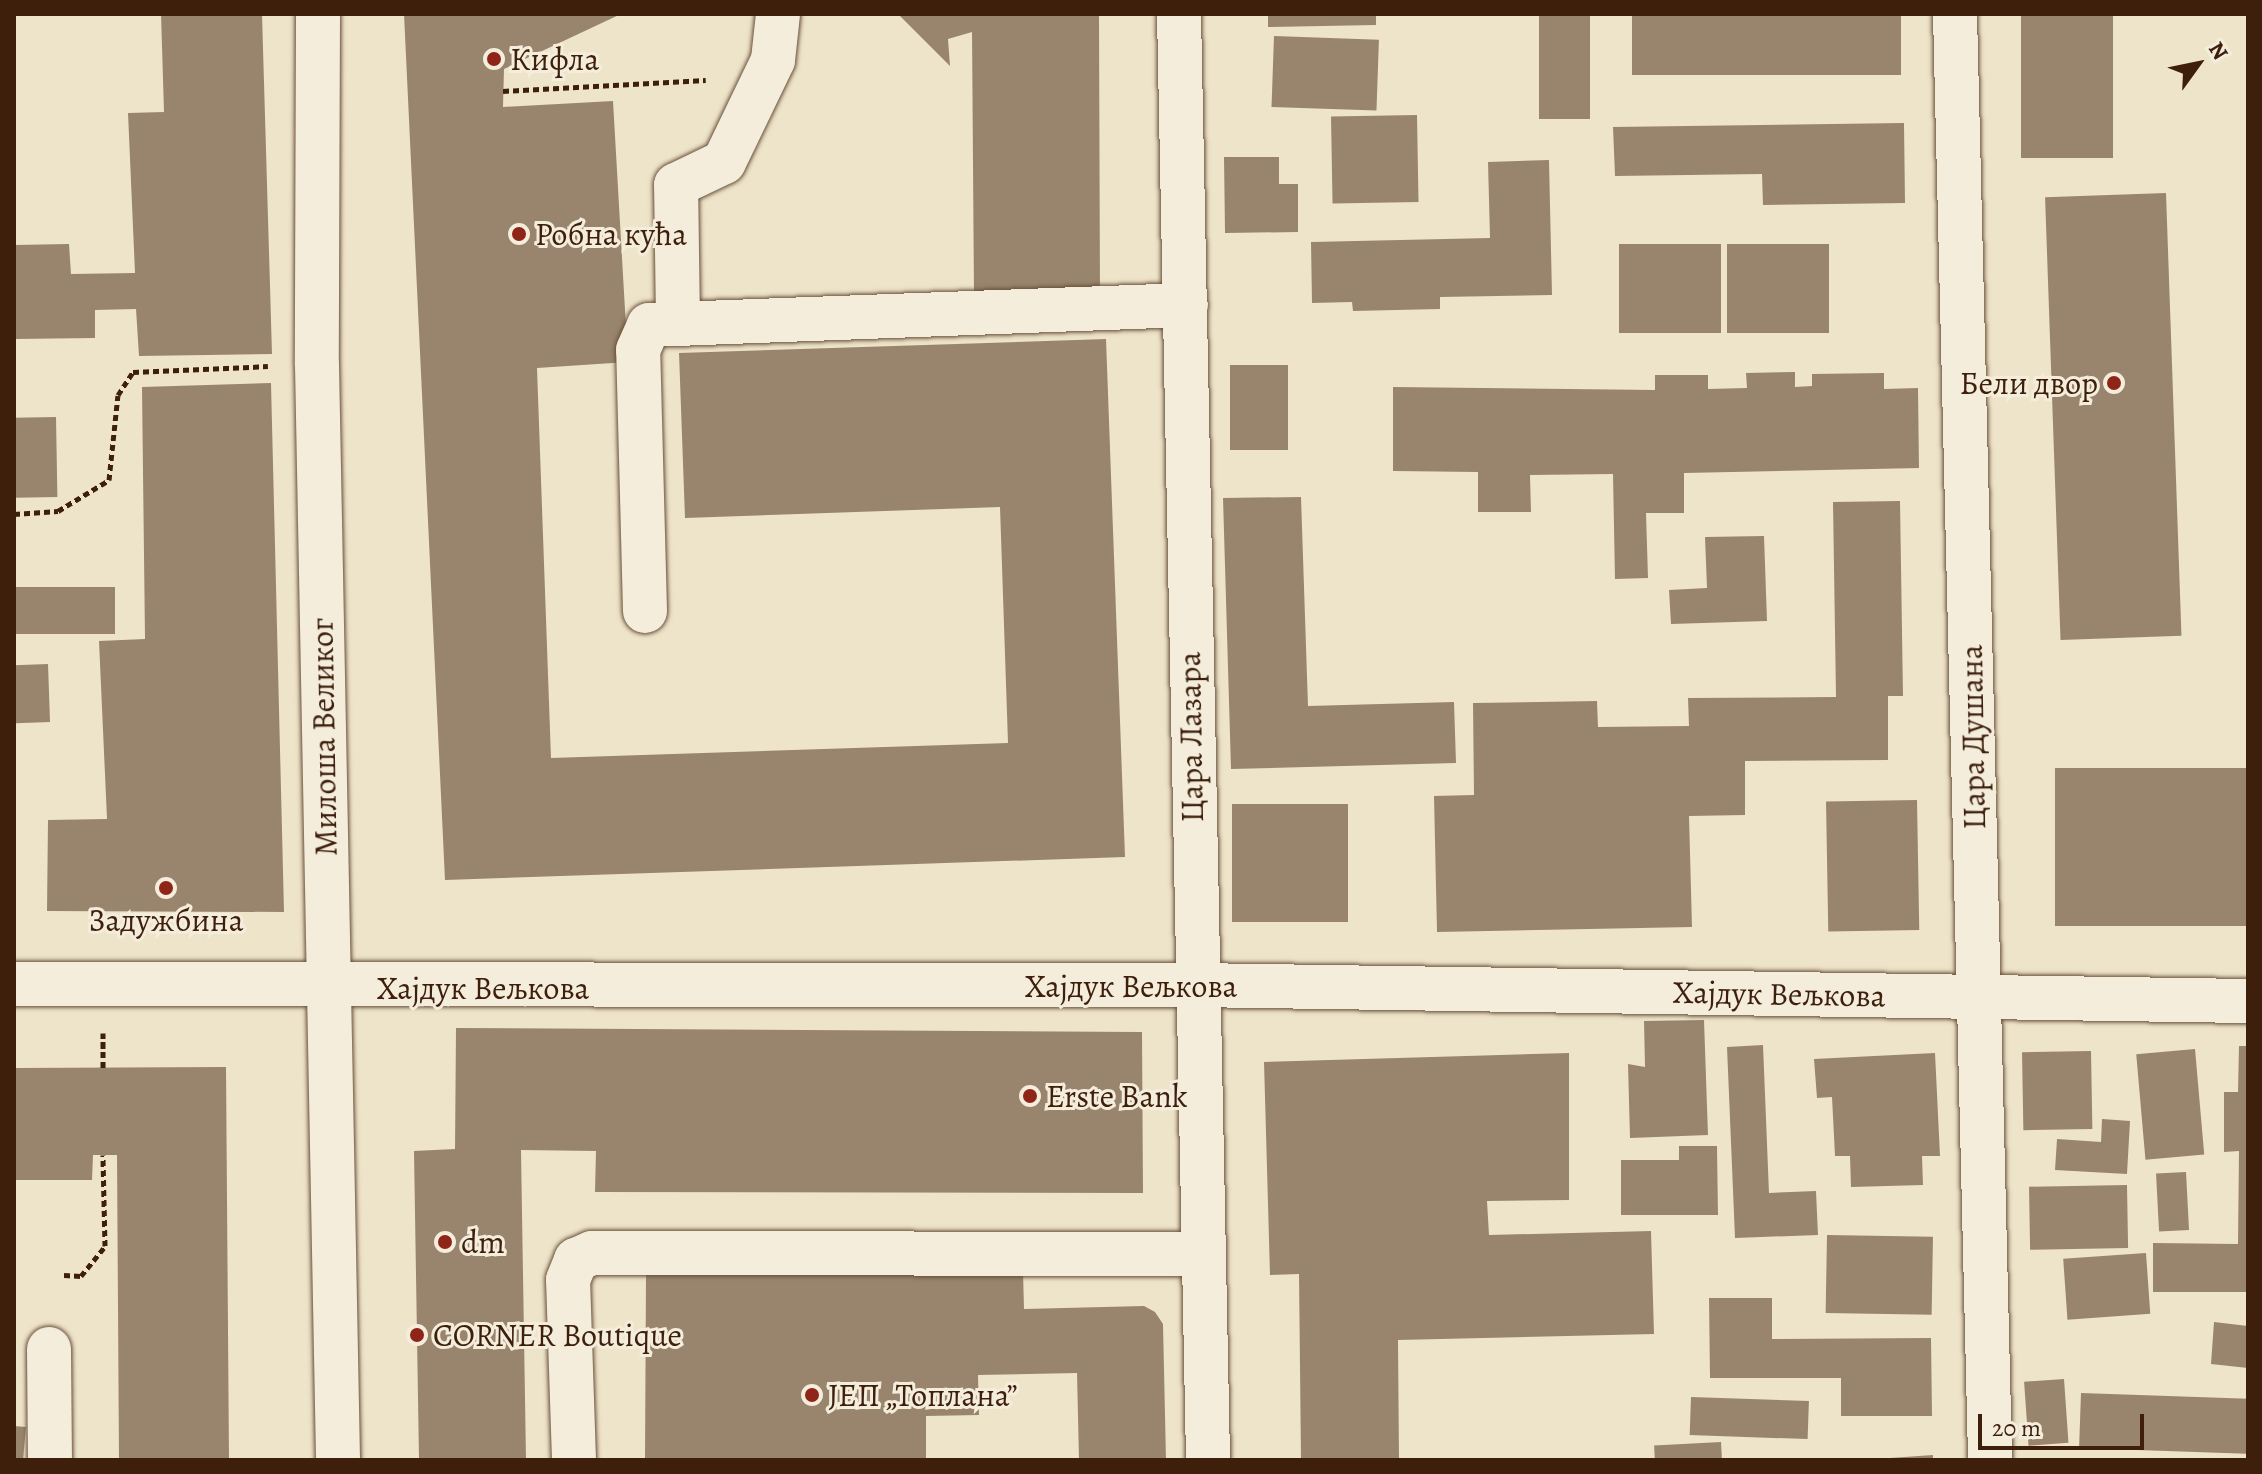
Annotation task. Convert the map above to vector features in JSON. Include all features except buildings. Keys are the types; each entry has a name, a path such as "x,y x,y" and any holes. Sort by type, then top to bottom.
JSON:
{"street":[{"name":"Милоша Великог","path":"318,14 317,365 338,1460"},
{"path":"678,322 676,185 724,162 764,77 778,14"},
{"name":"Цара Лазара","path":"1179,14 1186,305 1194,985 1208,1460"},
{"name":"Цара Душана","path":"1955,14 1990,1460"},
{"path":"645,611 638,350 649,325 1186,305"},
{"name":"Хајдук Вељкова","path":"14,984 330,989 1194,985 2248,1001"},
{"path":"574,1460 568,1280 576,1260 592,1253 1202,1254"},
{"path":"49,1349 50,1460"}],"path":[{"path":"503,91 764,77"},
{"path":"14,514 58,511 109,480 118,395 133,372 317,365"},
{"path":"64,1275 81,1276 105,1246 103,1155"}],"place":[{"name":"Кифла","path":"494,59"},
{"name":"Робна кућа","path":"519,234"},
{"name":"Бели двор","path":"2114,383"},
{"name":"Задужбина","path":"166,888"},
{"name":"Erste Bank","path":"1030,1096"},
{"name":"dm","path":"445,1242"},
{"name":"CORNER Boutique","path":"417,1335"},
{"name":"ЈЕП „Топлана”","path":"812,1395"}]}
